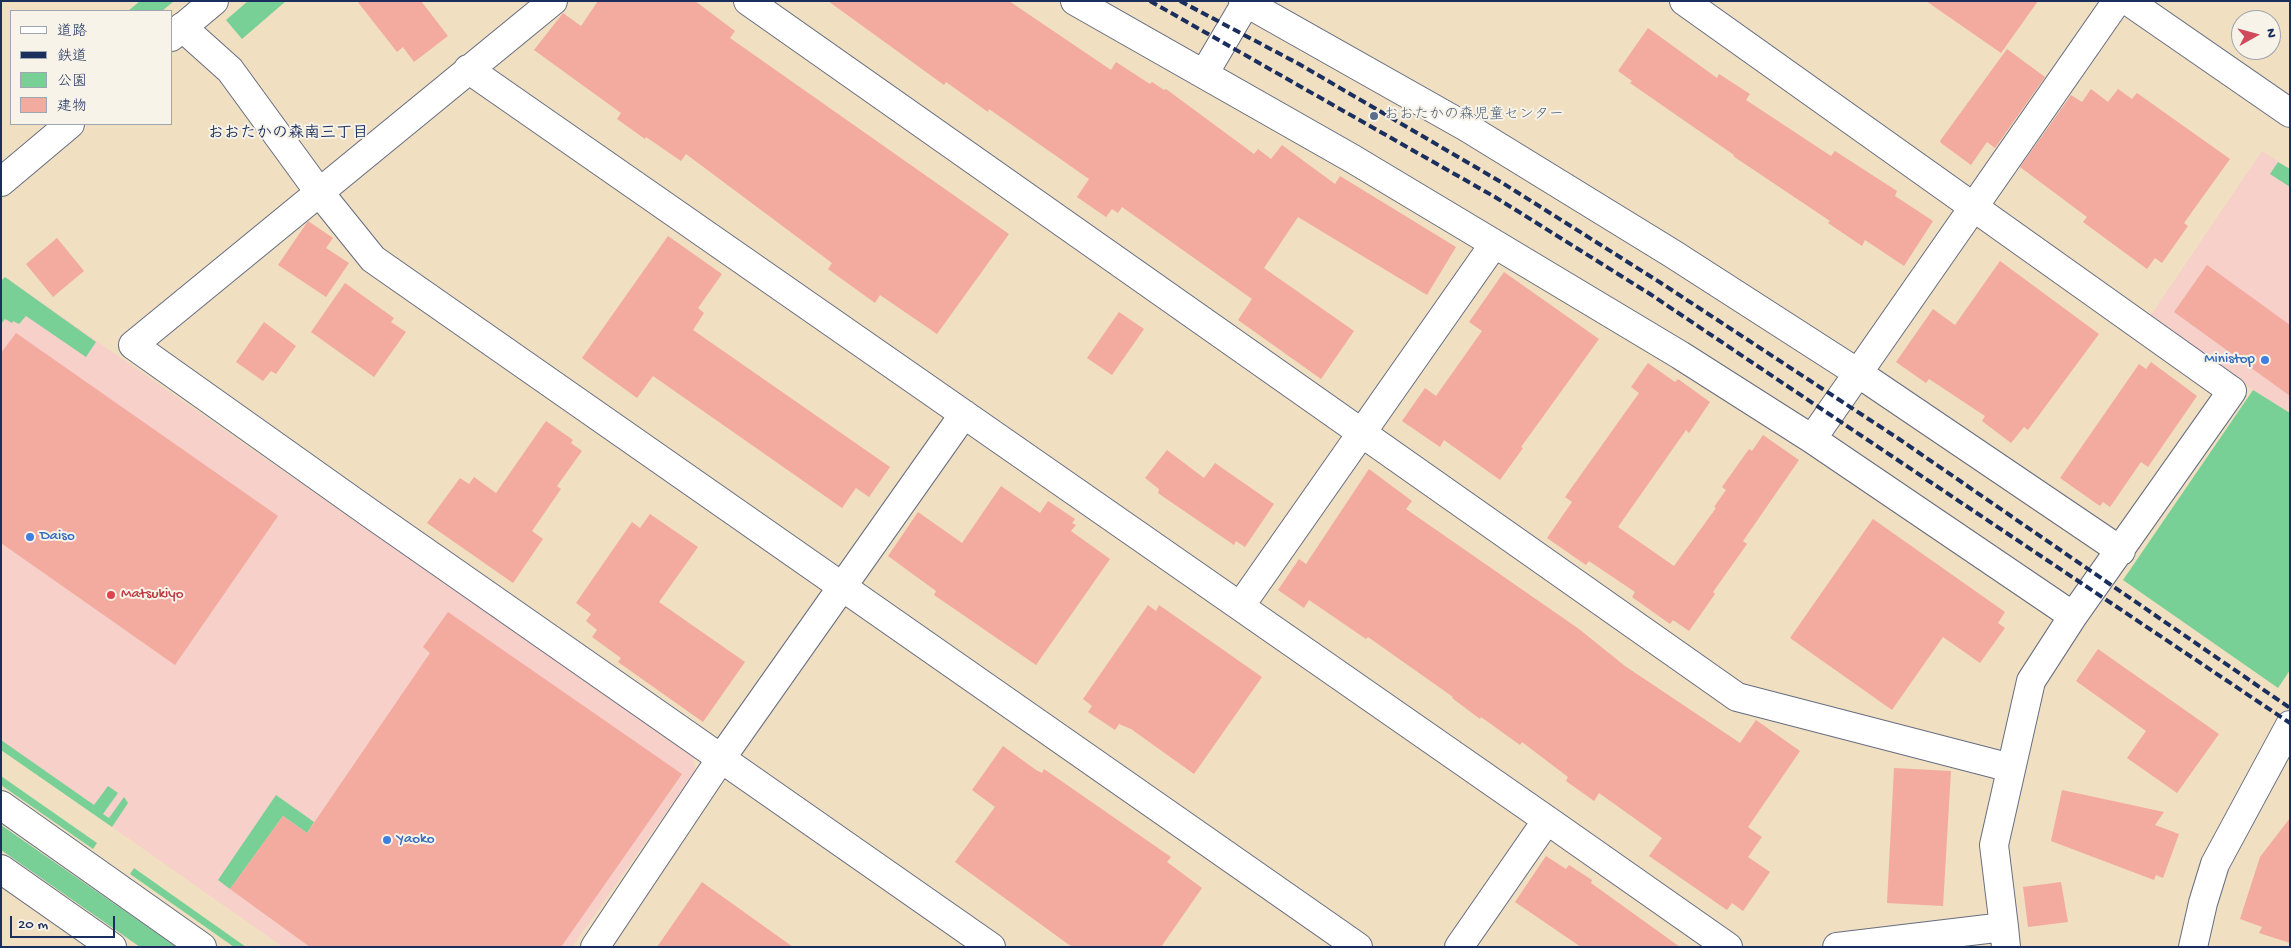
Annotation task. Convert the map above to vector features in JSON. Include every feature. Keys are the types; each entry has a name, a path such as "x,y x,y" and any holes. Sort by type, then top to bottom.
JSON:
{"street":[{"path":"214,1 177,32 230,70 319,192 373,259 1358,947"},
{"path":"553,1 133,345 371,514 991,947"},
{"path":"748,1 1737,697 2011,768"},
{"path":"1075,1 1204,74 1680,355 1812,439 2073,616"},
{"path":"1684,1 2232,392 2121,551 2073,616 2031,681 1994,845 2005,937 1837,947"},
{"path":"1812,439 2117,1"},
{"path":"2128,1 2290,113"},
{"path":"1204,74 1246,2 1468,128 1673,254 1858,374 2121,551"},
{"path":"468,69 1241,605 1728,947"},
{"path":"5,171 69,125"},
{"path":"1241,605 1494,244"},
{"path":"595,947 722,758 964,414"},
{"path":"2193,947 2203,903 2215,864 2290,725"},
{"path":"1,805 202,947"},
{"path":"1459,947 1547,820"},
{"path":"1,869 112,947"}],"shaded area":[{"path":"2262,151 2290,169 2290,413 2253,390 2151,315"},
{"path":"5,277 693,757 695,771 572,947 283,947 1,749 1,281"}],"green space":[{"path":"140,1 174,1 163,10 129,10"},
{"path":"248,1 286,1 242,39 226,20"},
{"path":"2278,162 2290,169 2290,187 2270,174"},
{"path":"5,277 96,342 86,357 26,316 19,324 5,319 1,324 1,281"},
{"path":"2253,390 2290,413 2290,670 2278,688 2123,580"},
{"path":"1,740 94,805 108,786 118,793 103,814 109,818 124,797 128,803 112,827 1,750"},
{"path":"1,776 97,843 93,849 1,785"},
{"path":"276,795 314,822 307,833 283,816 230,889 218,880"},
{"path":"1,825 176,947 140,947 1,850"},
{"path":"134,868 246,947 234,947 130,874"}],"building":[{"path":"357,1 421,1 448,36 414,62 403,47 397,52"},
{"path":"598,1 695,1 735,31 730,38 1009,234 937,334 880,295 875,303 828,269 832,263 686,154 681,161 646,137 645,139 617,119 621,113 534,50 563,13 581,26"},
{"path":"828,1 1009,1 1111,70 1116,62 1150,84 1152,82 1164,90 1166,89 1254,154 1258,149 1271,159 1282,145 1335,184 1340,176 1456,247 1427,295 1298,217 1264,268 1354,331 1321,379 1238,320 1252,299 1122,207 1118,213 1112,209 1106,217 1077,197 1089,179 989,109 988,112 946,82 944,85"},
{"path":"1926,1 2038,1 2001,53"},
{"path":"1648,28 1717,78 1719,74 1750,94 1746,100 1831,156 1835,151 1897,191 1895,196 1933,221 1904,266 1865,240 1862,246 1828,223 1830,221 1733,156 1630,83 1632,81 1618,71"},
{"path":"2007,49 2045,77 1995,148 1987,142 1971,165 1940,141"},
{"path":"2091,89 2108,102 2118,89 2132,99 2137,93 2230,159 2184,223 2188,226 2162,263 2155,258 2147,269 2083,222 2087,217 2020,167 2071,95 2082,102"},
{"path":"308,221 333,238 326,248 349,263 326,297 278,265"},
{"path":"668,236 722,274 698,308 704,313 693,330 890,467 869,497 856,488 842,508 653,376 637,398 582,358"},
{"path":"57,238 84,271 53,297 26,264"},
{"path":"2000,261 2099,334 2028,430 2024,427 2011,443 1982,421 1985,416 1929,379 1926,383 1896,362 1933,309 1955,325"},
{"name":"Ministop","path":"2207,265 2290,325 2290,396 2174,312"},
{"path":"1504,272 1599,339 1521,447 1523,448 1500,480 1444,440 1440,447 1402,421 1425,388 1436,396 1482,331 1469,322"},
{"path":"345,283 394,318 391,322 406,332 374,377 311,332"},
{"path":"1119,312 1144,329 1112,375 1087,358"},
{"path":"264,322 296,346 276,374 271,371 263,381 236,362"},
{"path":"16,333 278,516 175,665 1,543 1,353"},
{"path":"2151,362 2197,396 2148,467 2141,462 2110,507 2103,502 2100,506 2060,478 2139,364 2146,369"},
{"path":"1648,363 1675,382 1678,379 1710,402 1689,433 1686,430 1618,527 1674,566 1716,508 1714,507 1726,490 1722,487 1749,449 1752,451 1763,435 1799,460 1743,541 1747,544 1713,592 1715,594 1689,631 1673,620 1670,624 1632,597 1635,592 1589,561 1586,565 1547,538 1572,502 1565,497 1639,393 1631,387"},
{"path":"546,421 573,440 571,443 582,451 557,486 561,489 532,531 543,539 513,583 427,523 460,478 469,484 474,477 496,493"},
{"path":"1167,450 1204,478 1215,463 1274,504 1245,547 1236,541 1234,545 1168,500 1158,493 1159,489 1145,478"},
{"path":"1369,469 1412,501 1406,509 1579,629 1625,666 1740,743 1756,720 1800,751 1748,827 1762,837 1748,857 1770,872 1743,911 1732,903 1727,910 1649,856 1662,838 1599,793 1594,801 1566,781 1568,777 1522,742 1520,745 1481,717 1480,719 1453,697 1368,637 1366,639 1309,600 1304,608 1278,590 1299,559 1306,564"},
{"path":"1001,486 1040,513 1048,501 1075,519 1072,523 1076,525 1071,531 1110,559 1036,665 934,595 936,591 888,556 918,512 962,543"},
{"path":"650,514 698,547 659,602 745,662 703,722 618,662 621,658 592,637 597,630 586,621 591,614 576,603 632,522 640,528"},
{"path":"1873,519 2005,612 1998,623 2005,628 1980,663 1943,637 1892,710 1790,638"},
{"path":"1148,605 1156,611 1159,605 1262,677 1194,774 1131,729 1119,724 1115,730 1088,712 1092,706 1083,699"},
{"path":"448,612 682,774 561,947 310,947 230,889 283,816 307,833 430,653 423,647"},
{"path":"2098,649 2219,734 2177,793 2127,758 2146,731 2076,681"},
{"path":"1003,746 1036,770 1042,773 1044,769 1171,857 1167,862 1202,888 1161,947 1072,947 955,862 995,807 972,790"},
{"path":"1894,768 1951,771 1943,906 1887,903"},
{"path":"2062,790 2164,812 2155,825 2179,834 2163,878 2156,875 2154,880 2051,841"},
{"path":"2290,818 2290,943 2259,933 2262,927 2240,919 2260,857"},
{"path":"1546,856 1566,869 1569,865 1592,880 1591,883 1680,947 1581,947 1515,902"},
{"path":"702,882 793,947 657,947"},
{"path":"2061,882 2068,922 2028,927 2023,887"}],"railway":[{"path":"1150,1 1495,197 1650,294 2290,723"},
{"path":"1180,1 1299,64 1501,182 1661,283 1899,439 2290,708"}],"place":[{"name":"おおたかの森児童センター","path":"1374,116"},
{"name":"Ministop","path":"2265,360"},
{"name":"Daiso","path":"30,537"},
{"name":"Matsukiyo","path":"111,595"},
{"name":"Yaoko","path":"387,840"}],"district":[{"name":"おおたかの森南三丁目","path":"288,135"}]}
